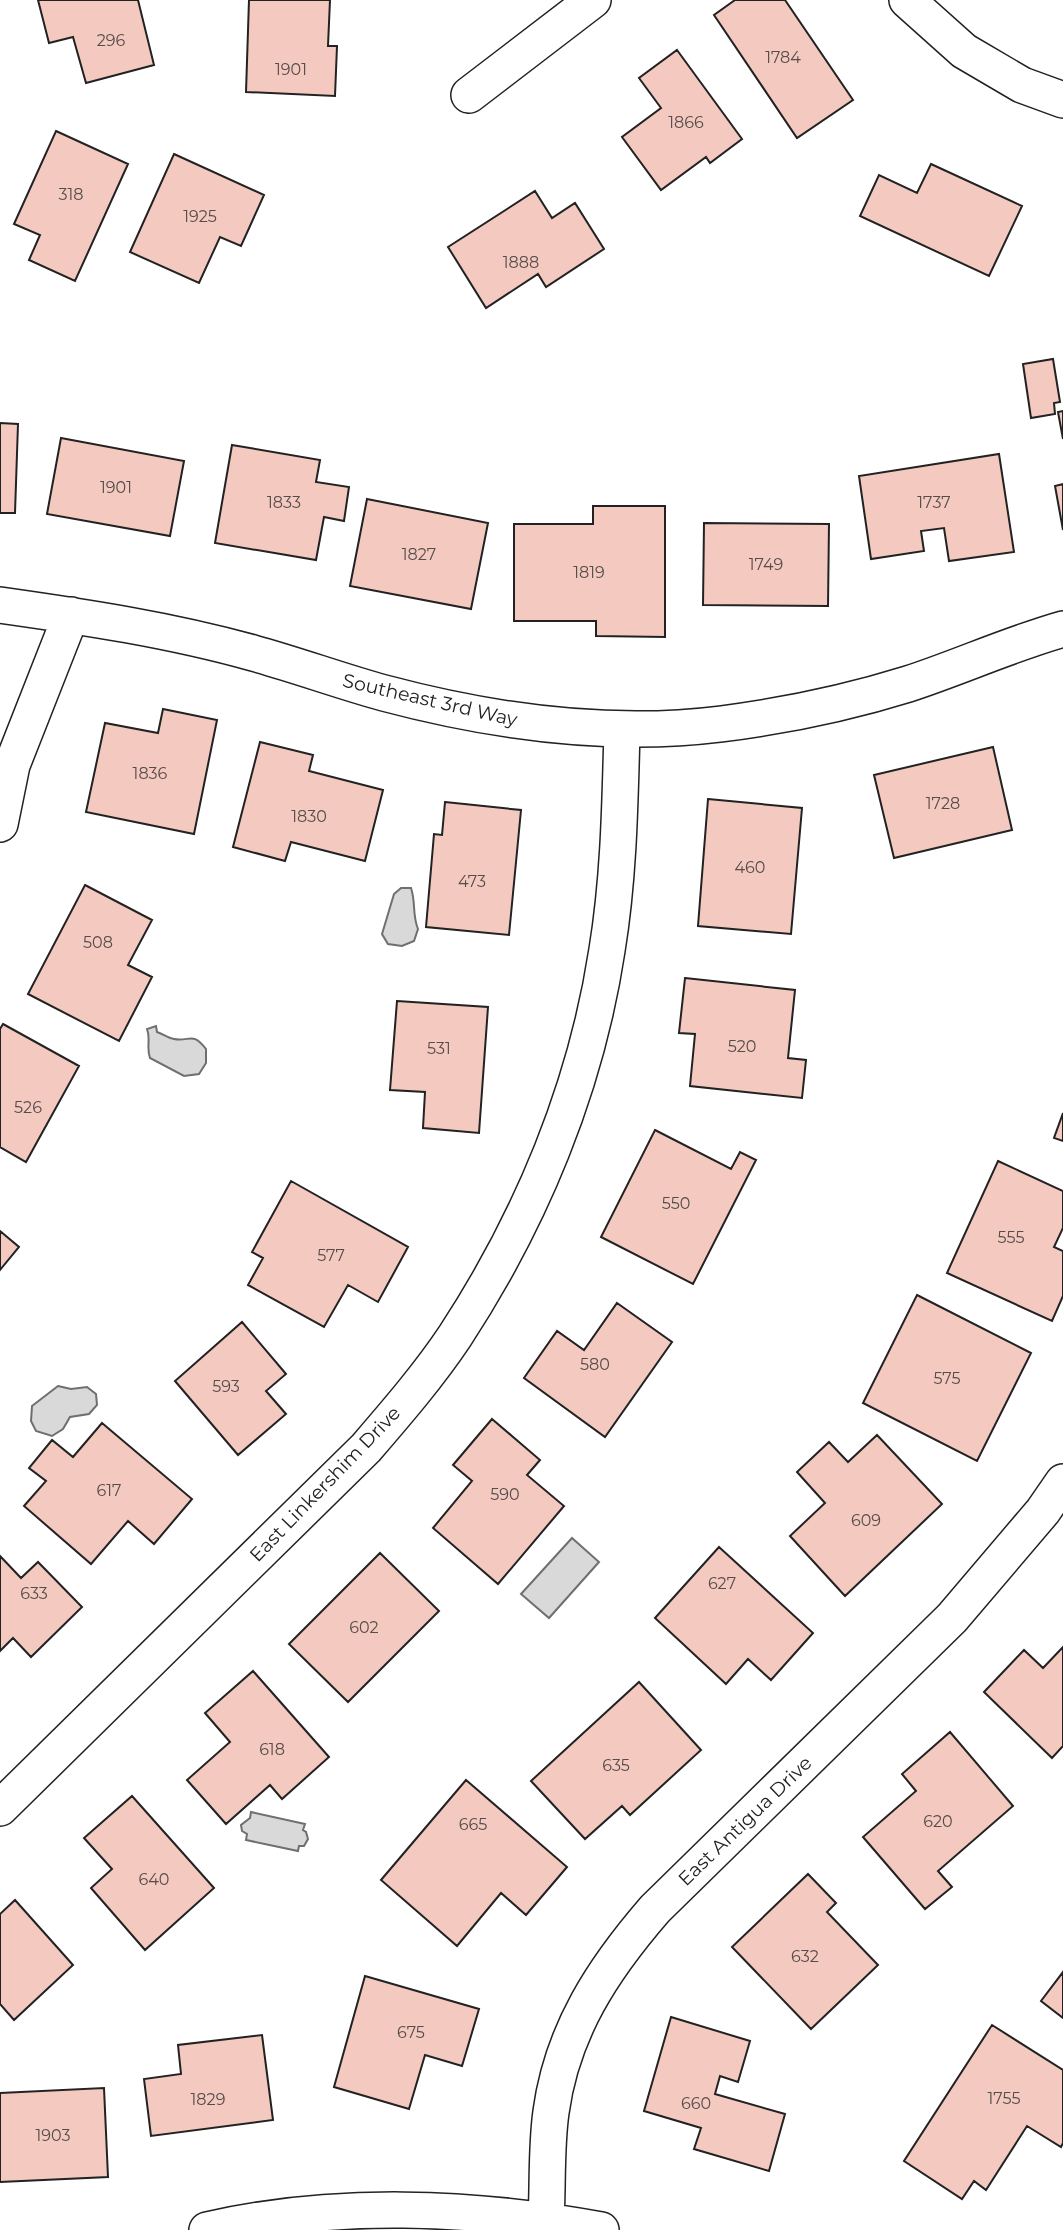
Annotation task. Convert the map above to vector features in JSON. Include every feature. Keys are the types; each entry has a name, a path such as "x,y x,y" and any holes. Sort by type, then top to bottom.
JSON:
{"street":[{"path":"469,95 593,0"},
{"path":"907,0 964,51 1022,85 1063,100"},
{"name":"Southeast 3rd Way","path":"0,605 116,623 251,652 384,693 478,715 525,722 622,729 719,724 814,709 908,684 1063,629"},
{"path":"0,824 12,765 71,615"},
{"name":"East Linkershim Drive","path":"0,1808 366,1448 453,1338 479,1298 523,1217 560,1130 588,1042 607,950 615,884 622,729"},
{"name":"East Antigua Drive","path":"547,2220 551,2112 561,2066 577,2024 605,1972 655,1909 952,1618 1043,1511 1063,1482"},
{"path":"207,2230 317,2214 409,2210 501,2214 601,2230"}],"shaded area":[{"path":"401,888 411,888 418,929 414,941 402,946 388,944 382,934 394,894"},
{"path":"156,1026 157,1032 170,1038 194,1039 206,1049 206,1063 199,1074 184,1076 150,1058 147,1029"},
{"path":"58,1386 71,1389 87,1387 96,1394 97,1405 89,1414 70,1417 63,1429 52,1436 36,1431 31,1421 32,1406"},
{"path":"572,1538 599,1562 549,1618 521,1594"},
{"path":"251,1812 305,1824 303,1830 308,1839 304,1846 299,1846 298,1851 246,1840 247,1834 242,1831 241,1825 250,1818"}],"building":[{"path":"38,0 138,0 154,65 86,83 73,37 49,43"},
{"path":"249,0 330,0 328,46 337,46 335,96 246,92"},
{"path":"735,0 785,0 853,100 797,138 714,15"},
{"path":"677,50 742,139 710,163 706,157 661,190 622,137 661,108 639,78"},
{"path":"56,131 128,164 75,281 29,260 40,235 14,224"},
{"path":"174,154 264,195 241,246 220,237 199,283 130,252"},
{"path":"931,164 1022,206 989,276 860,216 879,175 917,193"},
{"path":"535,191 552,218 575,203 604,249 546,287 538,274 486,308 448,247"},
{"path":"1053,359 1060,402 1054,403 1055,414 1031,418 1023,364"},
{"path":"1063,411 1063,439 1058,412"},
{"path":"0,423 18,424 15,513 0,513"},
{"path":"61,438 184,461 170,536 47,514"},
{"path":"232,445 320,460 316,482 349,487 344,521 324,517 316,560 215,543"},
{"path":"999,454 1014,552 949,561 944,528 921,531 924,551 871,559 859,476"},
{"path":"1063,484 1063,530 1055,486"},
{"path":"367,499 488,523 471,609 350,586"},
{"path":"593,506 665,506 665,637 596,636 596,621 514,621 514,524 593,524"},
{"path":"704,523 829,524 828,606 703,605"},
{"path":"163,709 217,720 194,834 86,812 105,723 158,733"},
{"path":"260,742 313,755 309,771 383,790 365,861 291,842 285,861 233,847"},
{"path":"993,747 1012,830 894,858 874,775"},
{"path":"708,799 802,808 791,934 698,926"},
{"path":"445,802 521,810 509,935 426,927 434,834 442,835"},
{"path":"85,885 152,920 128,965 152,977 119,1041 28,994"},
{"path":"685,978 795,990 788,1058 806,1060 802,1098 690,1086 695,1034 679,1033"},
{"path":"397,1001 488,1007 479,1133 423,1128 425,1092 390,1090"},
{"path":"3,1024 79,1066 26,1162 0,1147 0,1029"},
{"path":"1063,1113 1063,1141 1054,1138"},
{"path":"655,1130 731,1169 740,1152 756,1160 693,1284 601,1237"},
{"path":"998,1161 1063,1191 1063,1228 1054,1247 1063,1251 1063,1296 1052,1321 947,1273"},
{"path":"291,1181 408,1247 378,1302 348,1285 324,1327 248,1285 263,1258 252,1252"},
{"path":"0,1231 19,1247 0,1270"},
{"path":"917,1295 1031,1353 977,1461 863,1403"},
{"path":"617,1303 672,1342 605,1437 524,1378 557,1331 584,1350"},
{"path":"242,1322 286,1374 266,1391 286,1414 238,1455 175,1381"},
{"path":"492,1419 540,1460 527,1475 564,1506 498,1584 433,1528 472,1481 453,1465"},
{"path":"102,1423 192,1499 154,1544 128,1521 91,1564 24,1506 46,1481 29,1468 52,1440 73,1457"},
{"path":"877,1435 942,1504 845,1596 790,1536 825,1503 797,1472 829,1442 848,1462"},
{"path":"719,1547 813,1633 771,1680 748,1659 726,1684 655,1618"},
{"path":"380,1553 439,1611 348,1702 289,1644"},
{"path":"0,1556 21,1578 38,1562 82,1607 31,1657 13,1638 0,1651"},
{"path":"1063,1647 1063,1746 1052,1758 984,1692 1024,1650 1043,1668"},
{"path":"253,1671 329,1757 282,1799 270,1785 226,1824 187,1780 230,1742 205,1713"},
{"path":"639,1682 701,1750 630,1815 622,1806 585,1839 531,1781"},
{"path":"950,1732 1013,1806 938,1871 952,1887 925,1909 863,1837 916,1791 902,1774"},
{"path":"466,1780 567,1867 526,1915 501,1893 457,1946 381,1880"},
{"path":"132,1796 214,1888 145,1950 91,1888 112,1869 84,1838"},
{"path":"808,1874 836,1903 827,1912 878,1965 811,2029 732,1947"},
{"path":"15,1900 73,1965 14,2020 0,2004 0,1914"},
{"path":"1063,1972 1063,2018 1041,2001"},
{"path":"365,1976 479,2009 462,2066 425,2055 409,2109 334,2087"},
{"path":"671,2017 750,2041 738,2082 720,2076 715,2094 785,2114 769,2171 694,2149 701,2128 644,2111"},
{"path":"992,2025 1063,2070 1063,2143 1061,2147 1027,2126 986,2190 974,2181 962,2199 904,2161"},
{"path":"262,2035 273,2120 151,2136 144,2079 181,2074 178,2045"},
{"path":"104,2088 108,2177 0,2182 0,2093"}]}
